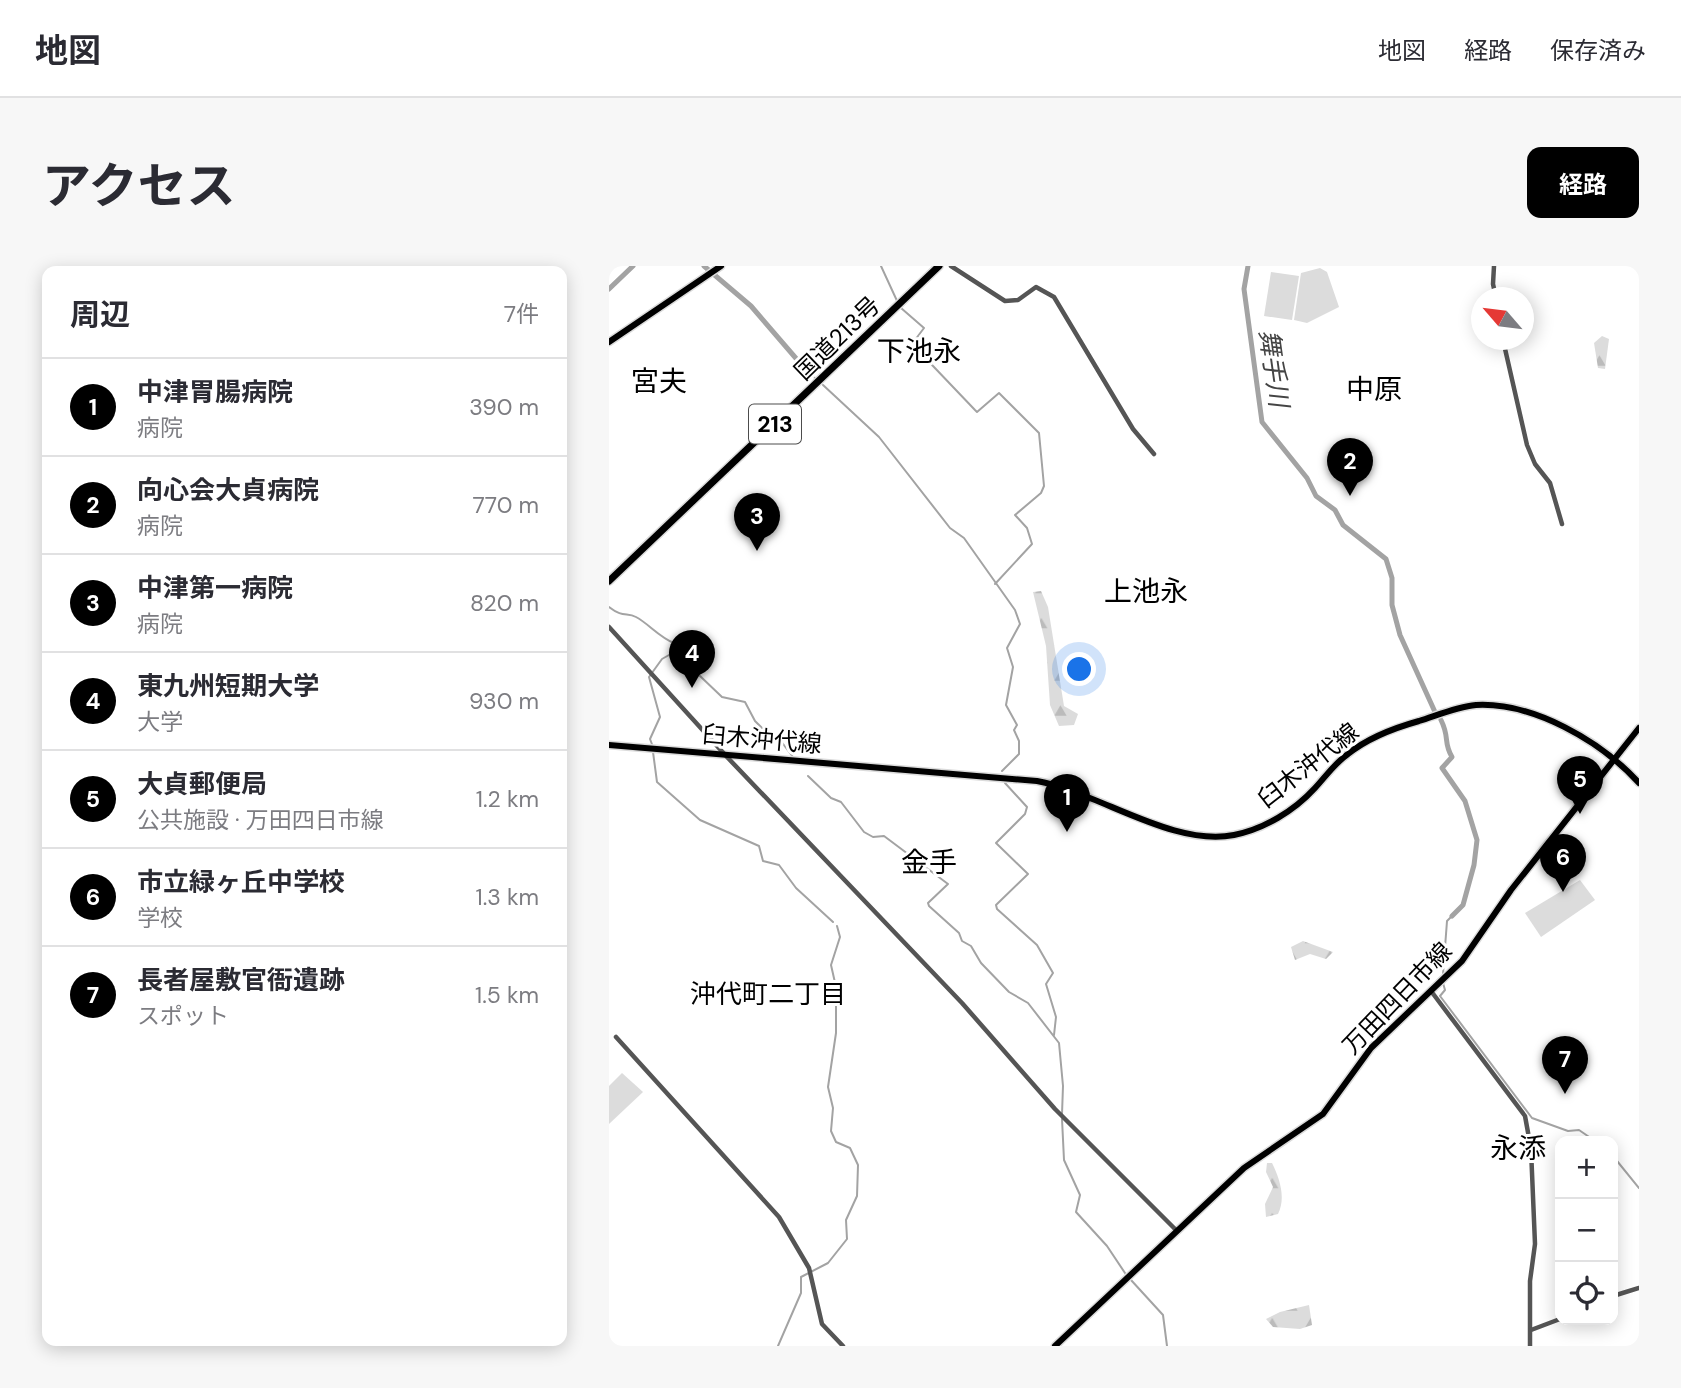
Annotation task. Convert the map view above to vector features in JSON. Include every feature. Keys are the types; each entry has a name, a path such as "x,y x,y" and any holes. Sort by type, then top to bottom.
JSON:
{"highway":[{"name":"国道213号","path":"609,581 939,266"}],"main road":[{"path":"609,342 715,270"},
{"name":"臼木沖代線","path":"609,745 1037,781 1101,800 1173,831 1215,836 1241,833 1282,816 1307,796 1345,756 1375,737 1468,706 1491,706 1540,718 1582,737 1639,783"},
{"name":"万田四日市線","path":"1055,1346 1248,1164 1323,1114 1371,1048 1462,961 1511,890 1639,728"}],"street":[{"path":"951,266 1002,300 1018,300 1036,287 1053,297 1133,429 1154,454"},
{"path":"1494,266 1494,287"},
{"path":"1505,350 1527,446 1535,464 1550,483 1562,524"},
{"path":"609,627 725,755 962,1003 1055,1109 1178,1232"},
{"path":"1430,990 1525,1116 1531,1149 1535,1244 1530,1282 1530,1346"},
{"path":"616,1037 779,1217 810,1270 822,1324 843,1346"},
{"path":"1618,1294 1639,1288"},
{"path":"1531,1330 1555,1321"}],"green space":[{"path":"1320,268 1327,272 1339,307 1307,323 1294,320 1301,273"},
{"path":"1271,272 1299,276 1292,320 1264,316"},
{"path":"1602,336 1609,339 1605,369 1598,368 1594,343"},
{"path":"1041,591 1048,607 1064,706 1078,714 1074,725 1059,726 1050,705 1046,646 1033,592"},
{"path":"1580,880 1595,900 1541,937 1525,913"},
{"path":"1303,941 1333,952 1326,959 1310,954 1295,960 1291,947"},
{"path":"622,1073 643,1092 609,1124 609,1086"},
{"path":"1267,1163 1272,1163 1275,1169 1282,1195 1278,1214 1266,1217 1265,1204 1273,1187 1266,1172"},
{"path":"1309,1305 1312,1325 1300,1329 1273,1327 1266,1319 1280,1312"}],"waterway":[{"path":"609,289 633,266"},
{"path":"704,266 751,306 800,363"},
{"path":"881,266 898,303"},
{"name":"舞手川","path":"1248,266 1244,289 1262,422 1307,478 1316,496 1335,510 1343,525 1386,559 1392,578 1392,605 1400,635 1435,712"},
{"path":"901,308 924,328 912,344 977,412 999,393 1039,433 1044,486 1041,493 1015,515 1027,528 1032,544 995,584"},
{"path":"800,363 816,379"},
{"path":"823,385 879,437 950,528 964,538 1015,610 1020,624 1007,648 1013,667 1006,705 1017,725 1014,730 1019,741 1019,754 1002,771"},
{"path":"609,607 618,613 636,617 674,643 678,655 722,697 745,702 755,721 771,737 777,736 793,757"},
{"path":"653,747 650,739 660,717 649,677 662,659 676,651"},
{"name":"舞手川","path":"1441,720 1452,757 1442,768 1465,801 1477,840 1474,865 1463,905 1452,916"},
{"path":"653,752 657,782 700,820 759,846 763,861 779,865 796,888 833,922"},
{"path":"808,776 831,798 841,802 864,832 873,837 884,836 948,884 928,903 929,906 959,933 962,941 971,946 981,963 1009,992 1028,1003 1059,1043 1063,1086 1062,1114"},
{"path":"1005,783 1027,807 1025,814 996,843 1028,874 996,905 997,909 1037,945 1053,973 1046,984 1056,1017 1054,1035"},
{"path":"1443,974 1447,921 1452,916"},
{"path":"778,1346 801,1293 801,1277 828,1263 847,1239 846,1220 857,1196 858,1165 850,1148 836,1142 831,1131 833,1108 828,1087 836,1033 836,987 831,965 840,937 837,926"},
{"path":"1443,983 1445,990 1440,996 1532,1118 1568,1131 1579,1130 1588,1136"},
{"path":"1062,1119 1064,1160 1080,1195 1076,1212 1107,1246 1127,1276"},
{"path":"1618,1162 1639,1188"},
{"path":"1131,1280 1163,1315 1167,1346"}],"place":[{"name":"向心会大貞病院","path":"1350,496"},
{"name":"中津第一病院","path":"757,551"},
{"name":"東九州短期大学","path":"692,688"},
{"name":"大貞郵便局","path":"1580,814"},
{"name":"中津胃腸病院","path":"1067,832"},
{"name":"市立緑ヶ丘中学校","path":"1563,892"},
{"name":"長者屋敷官衙遺跡","path":"1565,1094"}],"district":[{"name":"下池永","path":"919,351"},
{"name":"宮夫","path":"659,381"},
{"name":"中原","path":"1374,389"},
{"name":"上池永","path":"1146,591"},
{"name":"金手","path":"929,862"},
{"name":"沖代町二丁目","path":"768,994"},
{"name":"永添","path":"1518,1148"}]}
